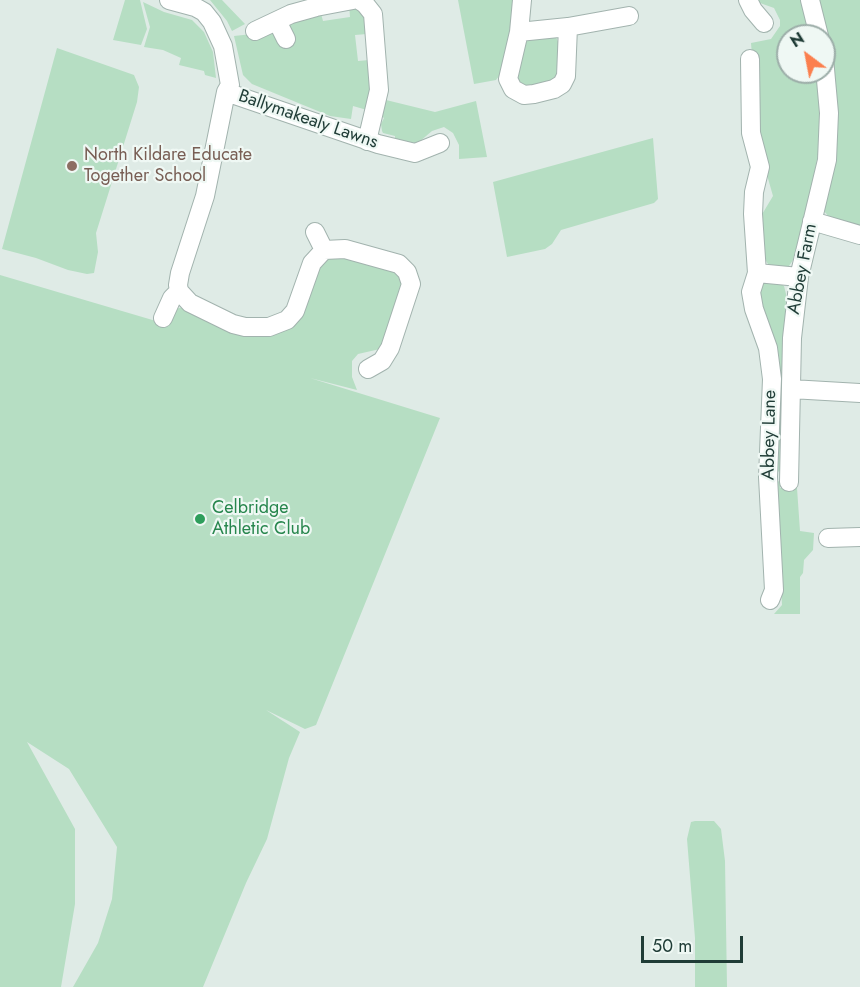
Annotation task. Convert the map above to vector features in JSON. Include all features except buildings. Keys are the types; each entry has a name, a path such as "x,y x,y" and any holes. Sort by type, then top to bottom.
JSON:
{"street":[{"name":"Ballymakealy Lawns","path":"169,0 195,7 204,12 215,27 223,46 230,85 226,92 367,141 416,153 440,143"},
{"path":"255,32 291,14 353,0"},
{"path":"359,0 366,4 373,14 379,90 367,141"},
{"path":"522,0 519,32 508,72 509,84 524,95 554,89 562,84 566,76 568,27"},
{"path":"748,0 753,10 764,22"},
{"path":"810,0 816,24"},
{"path":"519,32 568,27 628,16"},
{"path":"277,21 286,39"},
{"name":"Abbey Lane","path":"750,59 751,133 759,161 753,214 757,273 751,292 751,302 768,348 772,379 768,477 774,590 770,600"},
{"name":"Abbey Farm","path":"789,482 792,338 799,277 827,160 826,84"},
{"path":"226,92 205,196 180,273 179,291 190,303 233,324 259,328 278,325 295,311 312,263 324,250 345,249 399,264 404,267 411,284 390,348 382,361 368,369"},
{"path":"812,221 860,235"},
{"path":"315,232 324,250"},
{"path":"757,273 799,277"},
{"path":"163,318 172,298 179,291"},
{"path":"791,389 860,393"},
{"path":"828,538 860,537"}],"green space":[{"path":"125,0 140,0 147,29 141,45 113,40"},
{"path":"210,0 222,0 245,24 232,31"},
{"path":"458,0 512,0 506,52 496,80 474,84"},
{"path":"757,0 802,0 809,24 780,24 774,8"},
{"path":"817,0 860,0 860,229 830,218 824,211 831,84 836,84 836,24 824,24"},
{"path":"143,2 164,12 192,20 204,32 213,52 216,78 205,75 204,71 179,65 181,58 163,50 144,47 150,27"},
{"path":"349,4 365,14 367,34 355,35 358,61 369,60 372,91 367,110 353,106 351,119 330,116 252,84 243,75 234,36 289,30 290,25 320,10 323,21 350,17"},
{"path":"776,32 776,84 818,84 820,100 820,145 808,203 793,260 789,266 783,268 769,266 765,259 761,216 773,196 758,129 751,43 771,39"},
{"path":"556,37 559,44 554,81 529,89 520,84 513,74 525,39"},
{"path":"57,48 134,75 139,87 137,102 96,233 98,252 94,273 68,270 2,249"},
{"path":"386,100 435,112 476,101 487,157 459,159 459,145 453,133 444,127 432,131 419,142 395,140 395,136 382,131 381,124 384,118 379,114"},
{"path":"653,138 658,199 654,203 561,230 552,244 545,249 507,257 493,182"},
{"path":"336,254 397,272 404,286 380,349 358,354 352,361 352,377 357,390 310,378 440,418 316,725 305,729 266,710 300,732 289,758 267,839 246,883 203,987 73,987 98,943 112,899 117,847 69,769 27,742 75,829 75,904 61,987 0,987 0,275 166,324 174,309 184,307 275,333 320,262"},
{"path":"775,280 784,286 786,294 782,468 777,473 772,472 759,305 760,288 764,282"},
{"path":"780,481 780,488 797,488 800,531 814,533 813,550 804,560 803,573 800,577 800,614 774,614 782,605 776,482"},
{"path":"714,821 721,829 725,861 727,987 695,987 695,938 687,839 691,822"}],"place":[{"name":"North Kildare Educate Together School","path":"72,166"},
{"name":"Celbridge Athletic Club","path":"200,519"}]}
